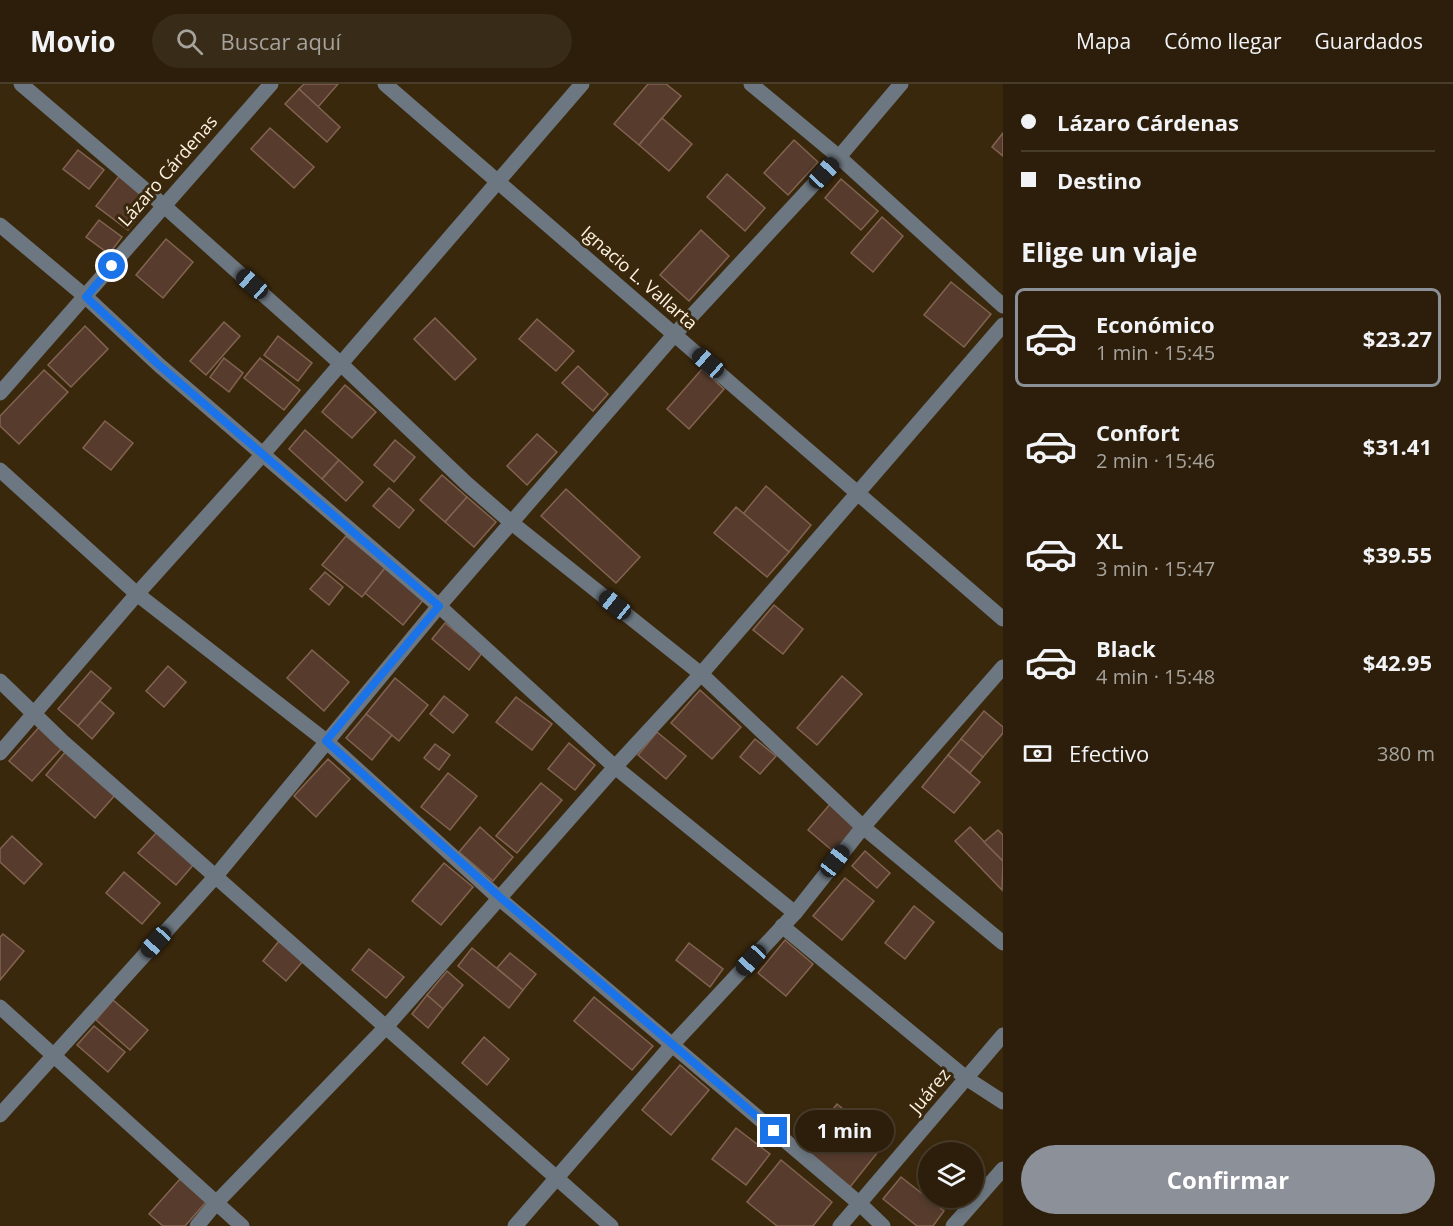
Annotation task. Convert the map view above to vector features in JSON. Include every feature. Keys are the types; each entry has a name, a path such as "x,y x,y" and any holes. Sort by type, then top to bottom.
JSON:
{"street":[{"path":"21,84 164,205 341,364 466,483 512,523 701,674 862,827 1003,943"},
{"name":"Lázaro Cárdenas","path":"0,393 271,84"},
{"name":"Ignacio L. Vallarta","path":"385,84 1003,619"},
{"path":"0,753 137,594 263,454 582,84"},
{"path":"751,84 839,157 1003,306"},
{"path":"0,1115 215,877 439,606 674,335 839,157 901,84"},
{"path":"0,225 86,297 159,365 439,606 615,767 795,913"},
{"path":"196,1226 385,1028 615,767 701,674 1003,325"},
{"path":"0,470 137,594 326,741 501,898 883,1226"},
{"path":"515,1226 672,1044 795,913 862,827 1003,667"},
{"path":"0,681 70,748 611,1226"},
{"path":"782,926 966,1078 1003,1102"},
{"path":"0,1007 242,1226"},
{"name":"Juárez","path":"840,1226 1003,1035"},
{"path":"953,1226 1003,1169"}],"building":[{"path":"304,84 338,84 318,107 299,89"},
{"path":"648,84 666,84 681,96 639,145 614,124"},
{"path":"299,89 340,127 327,142 285,104"},
{"path":"662,118 692,144 669,171 639,145"},
{"path":"270,128 314,167 294,188 251,149"},
{"path":"1003,133 1003,156 992,147"},
{"path":"794,140 818,162 788,195 764,173"},
{"path":"78,150 104,170 89,189 63,169"},
{"path":"727,174 765,208 745,231 707,197"},
{"path":"120,175 152,200 128,230 96,206"},
{"path":"841,179 878,211 861,230 825,198"},
{"path":"882,217 903,236 873,272 851,253"},
{"path":"99,220 122,237 109,254 86,237"},
{"path":"701,230 729,256 689,301 660,275"},
{"path":"166,239 193,262 163,298 136,275"},
{"path":"951,282 991,314 964,347 924,315"},
{"path":"435,318 476,359 455,380 414,339"},
{"path":"537,319 574,351 556,371 519,339"},
{"path":"224,322 240,336 206,375 190,361"},
{"path":"85,326 108,349 71,387 48,365"},
{"path":"278,336 312,363 298,381 264,355"},
{"path":"224,358 243,373 229,392 210,377"},
{"path":"260,358 300,390 284,410 244,378"},
{"path":"578,366 608,394 593,411 562,383"},
{"path":"702,369 724,389 689,429 667,409"},
{"path":"44,370 68,392 19,444 0,426 0,416"},
{"path":"345,385 376,412 352,438 322,412"},
{"path":"105,421 133,443 111,470 83,448"},
{"path":"305,430 339,460 322,479 289,449"},
{"path":"537,434 557,452 527,485 507,466"},
{"path":"395,440 415,457 394,482 374,465"},
{"path":"339,460 363,482 346,501 322,479"},
{"path":"442,475 467,497 445,522 420,500"},
{"path":"766,486 811,525 789,552 743,514"},
{"path":"389,488 414,510 399,528 373,506"},
{"path":"566,489 640,557 616,583 541,516"},
{"path":"467,497 496,522 474,547 445,522"},
{"path":"736,507 789,552 767,577 714,533"},
{"path":"346,536 385,568 362,597 322,565"},
{"path":"385,568 424,599 403,625 365,593"},
{"path":"325,572 343,587 329,605 310,589"},
{"path":"774,605 803,629 783,654 753,630"},
{"path":"445,623 482,653 469,670 432,639"},
{"path":"312,650 349,682 324,711 287,678"},
{"path":"168,666 186,682 164,707 146,691"},
{"path":"91,671 111,688 78,726 58,709"},
{"path":"842,676 862,694 817,745 797,728"},
{"path":"395,678 428,705 399,741 366,714"},
{"path":"700,690 741,727 712,759 671,723"},
{"path":"444,696 468,715 453,733 430,714"},
{"path":"516,697 552,724 532,750 496,722"},
{"path":"100,701 114,713 92,739 78,726"},
{"path":"984,711 1003,727 1003,733 983,757 961,739"},
{"path":"366,714 392,735 372,760 346,738"},
{"path":"41,725 64,746 32,781 9,761"},
{"path":"657,732 686,756 666,779 638,755"},
{"path":"755,739 776,756 760,774 740,757"},
{"path":"961,739 983,757 970,773 948,755"},
{"path":"569,743 595,765 575,790 548,769"},
{"path":"435,744 450,755 439,770 424,758"},
{"path":"66,751 116,794 95,818 46,775"},
{"path":"948,755 980,782 954,813 922,787"},
{"path":"328,759 350,779 316,817 294,796"},
{"path":"448,773 477,796 450,830 421,807"},
{"path":"541,783 562,800 517,853 496,836"},
{"path":"831,803 858,826 834,852 808,830"},
{"path":"480,827 513,857 493,881 459,852"},
{"path":"970,827 1003,861 1002,890 955,841"},
{"path":"998,830 1003,835 1003,861 984,842"},
{"path":"157,832 194,864 176,885 138,853"},
{"path":"12,836 42,864 24,884 0,862 0,849"},
{"path":"865,851 890,873 877,888 852,866"},
{"path":"444,863 473,887 441,925 412,901"},
{"path":"124,872 160,903 142,924 106,893"},
{"path":"845,878 874,901 842,940 813,916"},
{"path":"914,906 934,922 905,959 885,943"},
{"path":"3,934 24,951 0,980 0,937"},
{"path":"785,940 813,964 786,996 758,973"},
{"path":"279,941 303,961 286,981 263,961"},
{"path":"689,943 723,969 710,987 676,960"},
{"path":"472,948 523,990 509,1008 458,966"},
{"path":"369,949 404,977 386,998 352,970"},
{"path":"510,953 536,974 523,990 497,968"},
{"path":"447,971 463,985 443,1009 427,995"},
{"path":"427,995 443,1009 428,1028 412,1014"},
{"path":"594,997 653,1046 632,1070 574,1021"},
{"path":"113,1000 148,1030 130,1050 96,1020"},
{"path":"94,1026 125,1052 108,1072 77,1045"},
{"path":"484,1037 509,1059 487,1085 462,1063"},
{"path":"680,1065 709,1090 671,1135 642,1110"},
{"path":"837,1104 885,1143 850,1187 802,1148"},
{"path":"736,1128 770,1154 746,1185 712,1159"},
{"path":"781,1160 832,1202 813,1226 777,1226 747,1202"},
{"path":"901,1177 918,1190 918,1208 940,1208 944,1211 933,1226 917,1226 883,1199"},
{"path":"180,1179 206,1202 185,1226 163,1226 149,1214"}],"route":[{"path":"112,266 86,297 159,365 439,606 326,741 501,898 774,1131"}]}
